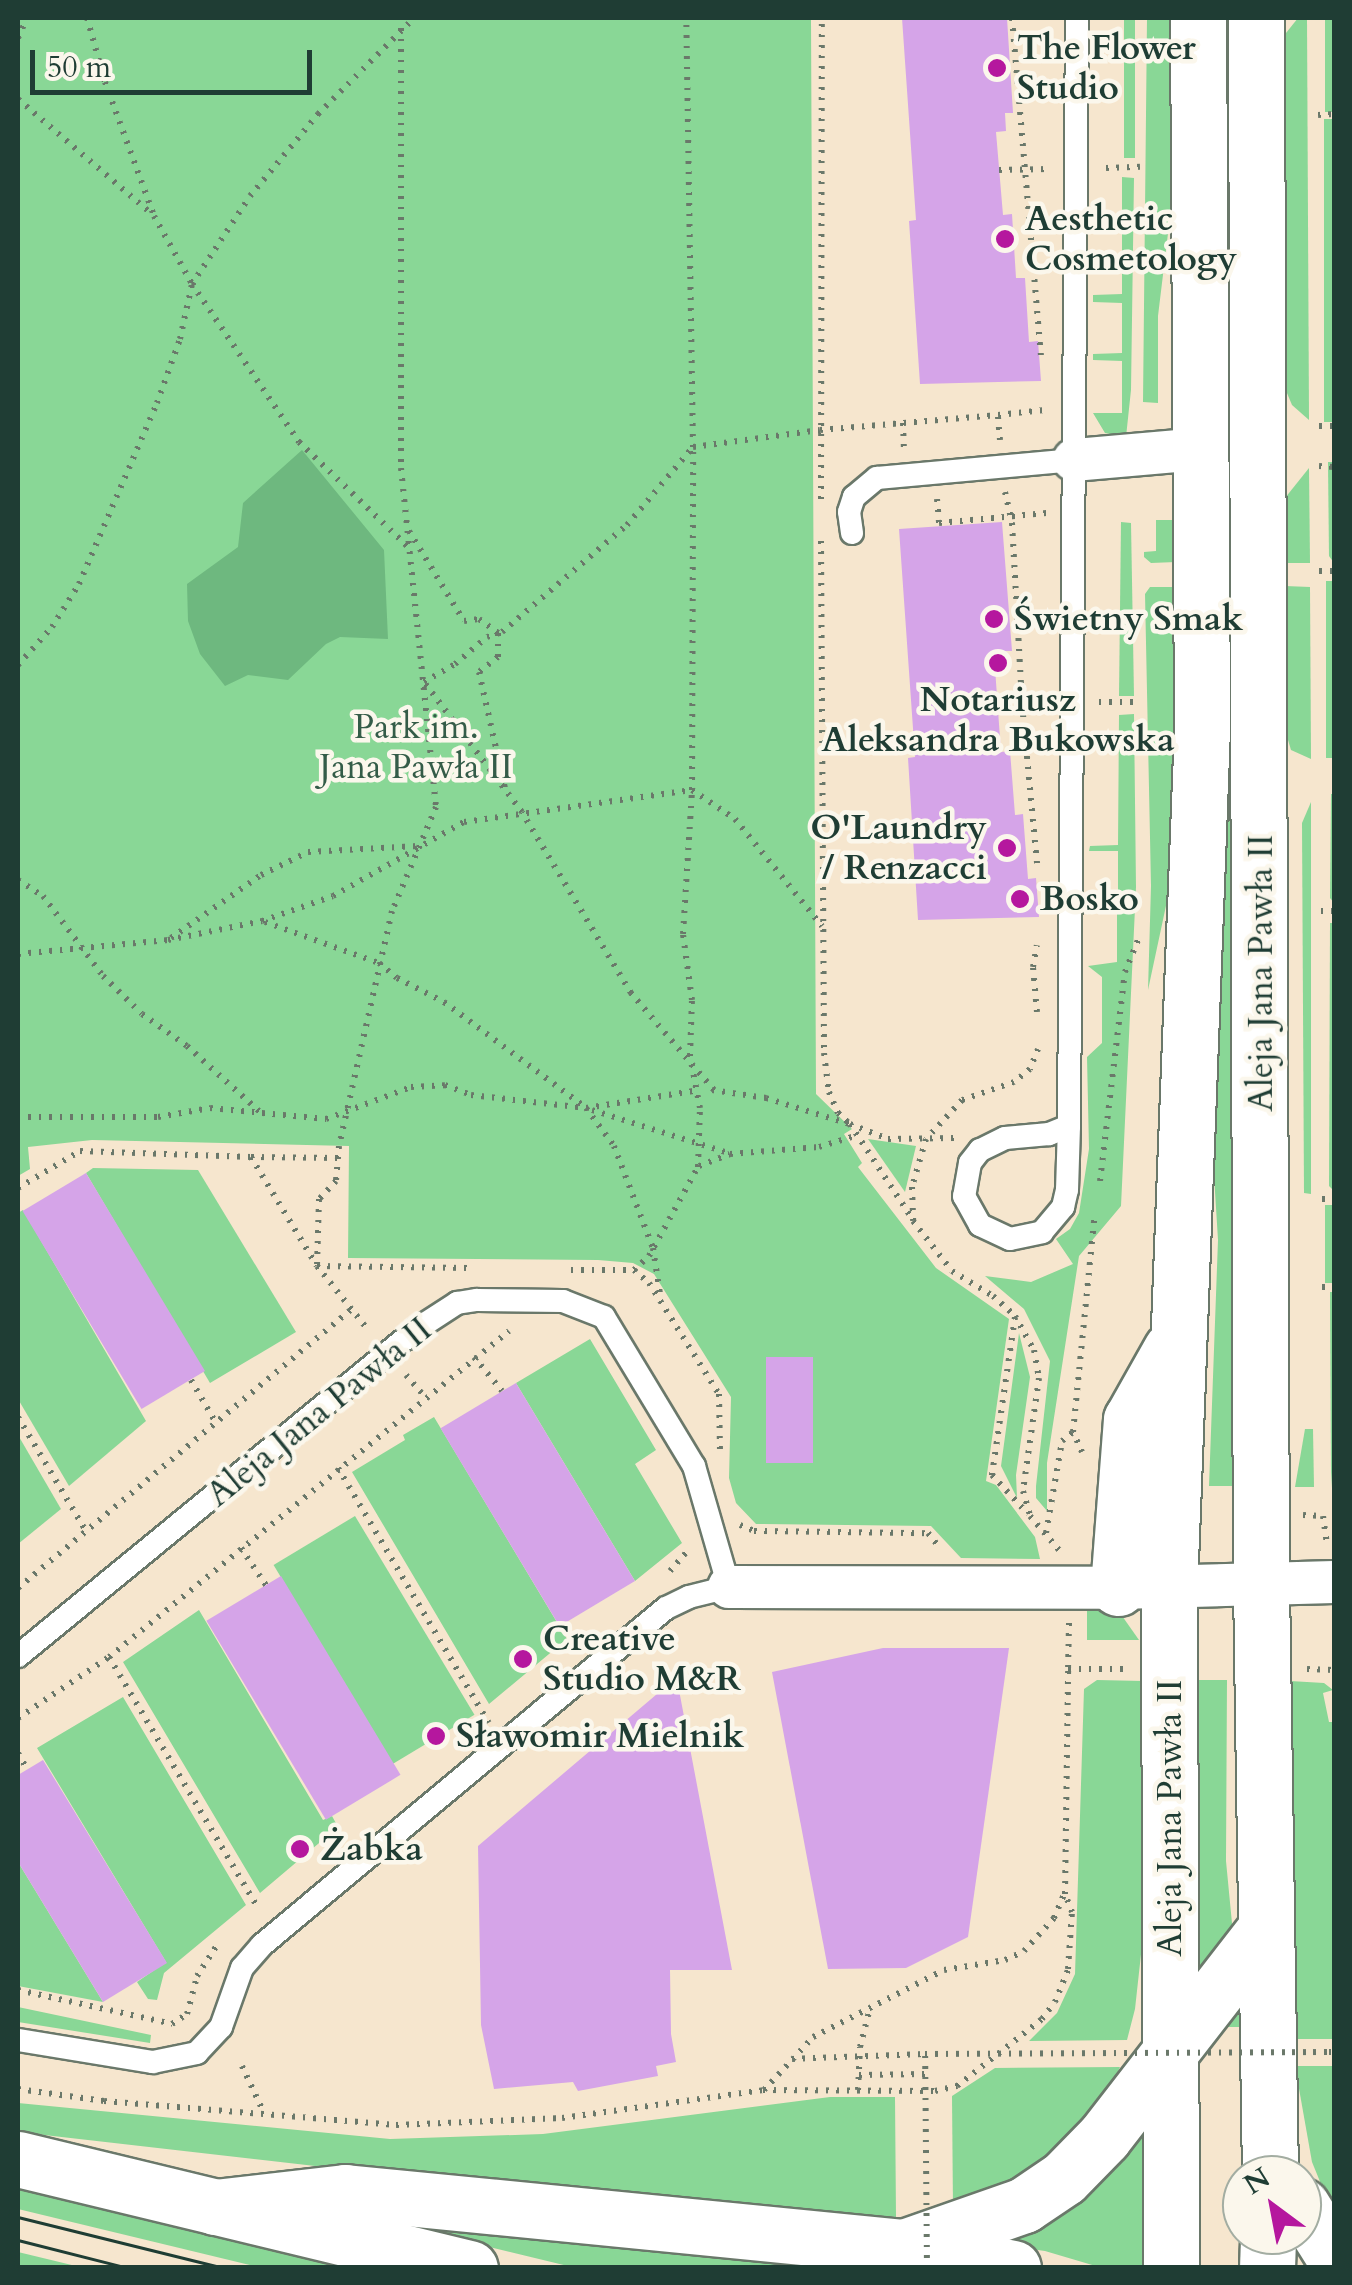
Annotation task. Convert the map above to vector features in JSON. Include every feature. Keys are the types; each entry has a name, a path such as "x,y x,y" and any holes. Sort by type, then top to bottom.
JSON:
{"main road":[{"name":"Aleja Jana Pawła II","path":"1171,2268 1171,2049 1119,1594 1176,1342 1202,728 1198,18"},
{"name":"Aleja Jana Pawła II","path":"1256,18 1261,1584 1266,1928 1275,2155"},
{"name":"Aleja Jana Pawła II","path":"1171,2049 1266,1928"},
{"path":"916,2257 1024,2204 1064,2178 1104,2137 1171,2049"},
{"path":"18,2159 470,2268"},
{"path":"215,2207 345,2192 1013,2268"}],"street":[{"path":"1074,460 1201,448"},
{"path":"729,1587 1119,1594 1261,1584 1332,1570"}],"lane":[{"path":"1069,1126 1049,1134 994,1141 980,1150 964,1179 970,1212 994,1234 1026,1238 1042,1232 1063,1207 1069,1126 1077,18"},
{"path":"852,533 849,512 864,485 877,478 1074,460"},
{"name":"Aleja Jana Pawła II","path":"18,1656 417,1329 457,1303 477,1300 563,1301 604,1316 694,1466 729,1587"},
{"path":"18,2040 152,2062 197,2053 221,2027 242,1968 262,1944 666,1608 688,1597 729,1587"}],"path":[{"path":"18,38 28,18"},
{"path":"87,18 105,82 154,216 192,284 299,442 408,546"},
{"path":"317,1266 319,1199 336,1181 379,962 392,912 436,807 401,468 401,18"},
{"path":"18,666 70,599 108,521 180,338 192,284 250,196 318,114 414,18"},
{"path":"634,1270 653,1248 698,1167 699,1143 692,1000 683,934 692,790 694,447 686,18"},
{"path":"821,510 822,18"},
{"path":"1012,18 1042,369"},
{"path":"18,99 154,216"},
{"path":"1318,114 1334,114"},
{"path":"424,682 498,633 626,525 694,447 820,430 1046,410 1044,396"},
{"path":"998,415 1010,516 1038,866"},
{"path":"1319,426 1334,426"},
{"path":"1319,466 1334,467"},
{"path":"934,472 939,523 1073,511"},
{"path":"406,525 464,621 479,620 498,633"},
{"path":"821,530 824,1054 829,1092 838,1114 850,1124 952,1271 993,1296 1016,1316 1034,1350 1039,1378 1023,1491 1030,1516"},
{"path":"1320,571 1334,571"},
{"path":"498,633 498,657 480,672 505,791"},
{"path":"424,682 522,812 631,992 714,1090"},
{"path":"18,954 168,940 262,921 333,896 464,822 692,790 734,819 823,928"},
{"path":"168,940 261,874 308,852 419,846"},
{"path":"18,880 43,896 82,950 142,1014 187,1046 260,1112"},
{"path":"1321,911 1334,911"},
{"path":"262,921 379,962 444,1002 586,1108 614,1146 653,1248 662,1300"},
{"path":"1089,1468 1073,1432 1089,1255 1125,972 1139,937"},
{"path":"1037,1020 1033,967 1039,938"},
{"path":"914,1221 912,1186 926,1139 962,1100 1014,1082 1030,1068 1039,1038"},
{"path":"18,1116 158,1117 210,1108 306,1119 350,1112 412,1087 445,1086 471,1095 586,1108 730,1154"},
{"path":"586,1108 714,1090 766,1098 888,1139 986,1137 994,1141"},
{"path":"698,1167 730,1154 819,1147 855,1136"},
{"path":"18,1188 80,1151 338,1158"},
{"path":"18,1588 352,1309 317,1266 251,1157"},
{"path":"1322,1199 1334,1198"},
{"path":"317,1266 477,1268"},
{"path":"557,1270 634,1270 662,1300 719,1394 720,1464"},
{"path":"1322,1287 1334,1287"},
{"path":"1016,1316 992,1475 1069,1563"},
{"path":"18,1718 109,1657 504,1332 524,1326"},
{"path":"474,1357 502,1391"},
{"path":"191,1380 216,1423"},
{"path":"18,1417 86,1532"},
{"path":"1046,1535 1062,1441 1073,1432"},
{"path":"338,1468 481,1709"},
{"path":"734,1514 740,1525 754,1532 928,1533 952,1563"},
{"path":"1287,1515 1323,1516 1332,1570"},
{"path":"659,1580 688,1550 686,1530"},
{"path":"241,1548 266,1586"},
{"path":"18,2089 396,2125 562,2118 763,2090 935,2090 956,2086 1027,2033 1055,2002 1068,1970 1072,1912 1065,1894 1068,1670 1119,1594"},
{"path":"109,1657 258,1908"},
{"path":"1068,1670 1132,1669"},
{"path":"1300,1670 1334,1670"},
{"path":"470,1730 500,1706"},
{"path":"18,1753 27,1770"},
{"path":"763,2090 813,2037 944,1970 1005,1960 1024,1950 1054,1918 1065,1894"},
{"path":"246,1919 273,1896"},
{"path":"18,1990 172,2024 187,2014 196,1976 222,1941"},
{"path":"858,2090 860,2047 870,2007"},
{"path":"792,2059 925,2054 1334,2052"},
{"path":"916,2257 925,2054"},
{"path":"242,2066 265,2114"},
{"path":"859,2075 925,2074"}],"green space":[{"name":"Park im. Jana Pawła II","path":"18,18 811,18 816,1094 852,1129 844,1134 862,1163 858,1167 936,1268 1009,1319 986,1481 996,1485 1035,1537 1040,1559 961,1558 931,1526 756,1524 736,1503 729,1478 731,1397 654,1274 633,1263 598,1260 348,1258 349,1146 92,1140 28,1147 30,1169 18,1176"},
{"path":"1124,18 1135,18 1135,158 1124,158"},
{"path":"1147,18 1173,18 1174,184 1158,316 1158,403 1143,402"},
{"path":"1220,18 1235,18 1235,562 1220,562"},
{"path":"1298,18 1307,18 1309,420 1292,405 1284,386 1281,54 1286,33"},
{"path":"1325,18 1334,18 1334,112 1325,112"},
{"path":"1324,119 1334,119 1334,422 1324,422"},
{"path":"1122,177 1134,178 1131,390 1126,437 1105,433 1093,413 1122,413 1122,361 1093,360 1093,354 1122,353 1122,303 1093,302 1093,295 1122,294"},
{"path":"302,450 384,550 388,639 340,637 326,644 288,680 248,675 225,686 200,654 188,621 187,584 238,547 243,503"},
{"path":"1328,462 1334,462 1334,563 1329,556"},
{"path":"1309,468 1310,563 1285,563 1285,498"},
{"path":"1156,520 1175,520 1176,562 1151,563 1144,557 1144,552 1156,551"},
{"path":"1121,522 1131,523 1134,696 1119,696"},
{"path":"1326,581 1334,581 1334,758 1326,758"},
{"path":"1237,586 1242,1486 1209,1486 1218,1240 1210,1111 1222,587"},
{"path":"1285,586 1310,587 1311,759 1291,750 1285,730"},
{"path":"1150,587 1176,587 1176,671 1170,887 1148,990 1151,886 1145,594"},
{"path":"1134,714 1136,887 1121,1206 1079,1256 1047,1463 1047,1511 1036,1498 1036,1486 1050,1361 1024,1309 985,1276 1031,1282 1073,1264 1056,1239 1070,1229 1079,1213 1089,1149 1087,1057 1102,1043 1102,977 1088,966 1117,962 1117,910 1089,910 1089,903 1118,903 1118,851 1089,851 1090,846 1118,845 1119,715"},
{"path":"1334,794 1334,903 1330,898"},
{"path":"1311,802 1311,1194 1304,1193 1302,823"},
{"path":"1330,923 1334,923 1334,1191 1329,1186"},
{"path":"868,1139 916,1146 905,1192"},
{"path":"93,1168 198,1170 296,1332 210,1383 86,1173"},
{"path":"1325,1205 1334,1205 1334,1283 1325,1283"},
{"path":"23,1210 146,1421 69,1486 18,1399 18,1213"},
{"path":"1330,1292 1334,1292 1334,1519 1331,1472"},
{"path":"1019,1333 1030,1377 1016,1475 1017,1498 1001,1466"},
{"path":"590,1339 656,1450 635,1464 682,1543 635,1581 516,1383"},
{"path":"434,1417 567,1639 489,1704 352,1472"},
{"path":"1305,1429 1313,1429 1314,1487 1295,1487"},
{"path":"18,1435 61,1509 18,1544"},
{"path":"355,1516 474,1715 393,1764 274,1565"},
{"path":"1087,1609 1120,1613 1139,1640 1087,1640"},
{"path":"199,1610 323,1820 332,1816 338,1827 260,1893 123,1662"},
{"path":"1097,1680 1143,1681 1144,1927 1135,2009 1127,2040 1029,2041 1057,2013 1075,1974 1084,1689"},
{"path":"1189,1680 1227,1680 1226,1861 1242,2027 1193,2027"},
{"path":"1290,1681 1324,1683 1333,1690 1323,1693 1329,1722 1334,1722 1334,2039 1295,2039"},
{"path":"123,1697 246,1905 164,1973 157,2000 148,1999 137,1982 166,1962 37,1748"},
{"path":"18,1862 103,2002 18,1986"},
{"path":"18,2007 151,2035 150,2043 18,2022"},
{"path":"1295,2066 1334,2066 1334,2216 1322,2187 1322,2155 1311,2155"},
{"path":"1120,2067 1106,2097 1040,2171 953,2209 952,2096 995,2068"},
{"path":"830,2097 895,2097 896,2217 455,2182 18,2132 18,2103 390,2139 543,2134"},
{"path":"1145,2101 1146,2267 1099,2267 1045,2251 988,2243"},
{"path":"18,2184 368,2267 258,2267 18,2209"},
{"path":"382,2221 578,2243 811,2267 572,2267"},
{"path":"18,2252 47,2259 80,2267 18,2267"}],"building":[{"path":"902,18 1007,18 1013,113 1005,113 1006,131 996,132 1003,215 1012,214 1016,278 1025,278 1029,342 1038,341 1041,381 920,384 909,221 916,220"},
{"path":"1002,522 1012,651 1003,651 1004,668 995,668 1001,752 1010,751 1015,815 1023,814 1028,879 1036,878 1039,917 918,920 908,758 915,757 899,529"},
{"path":"86,1173 205,1371 142,1409 23,1211"},
{"path":"766,1357 813,1357 813,1463 766,1463"},
{"path":"516,1383 635,1581 560,1626 441,1428"},
{"path":"281,1576 400,1775 326,1820 206,1621"},
{"path":"883,1648 1009,1648 968,1937 906,1968 828,1969 772,1672"},
{"path":"679,1690 732,1970 670,1970 671,2034 676,2062 656,2066 658,2076 578,2091 573,2082 494,2089 481,2025 478,1846 657,1694"},
{"path":"43,1760 167,1963 103,2002 18,1862 18,1775"}],"tram line":[{"path":"18,2217 224,2268"},
{"path":"18,2240 129,2268"}],"place":[{"name":"The Flower Studio","path":"997,68"},
{"name":"Aesthetic Cosmetology","path":"1005,239"},
{"name":"Świetny Smak","path":"994,619"},
{"name":"Notariusz Aleksandra Bukowska","path":"998,663"},
{"name":"O'Laundry / Renzacci","path":"1007,848"},
{"name":"Bosko","path":"1020,899"},
{"name":"Creative Studio M&R","path":"523,1659"},
{"name":"Sławomir Mielnik","path":"436,1736"},
{"name":"Żabka","path":"300,1849"}]}
